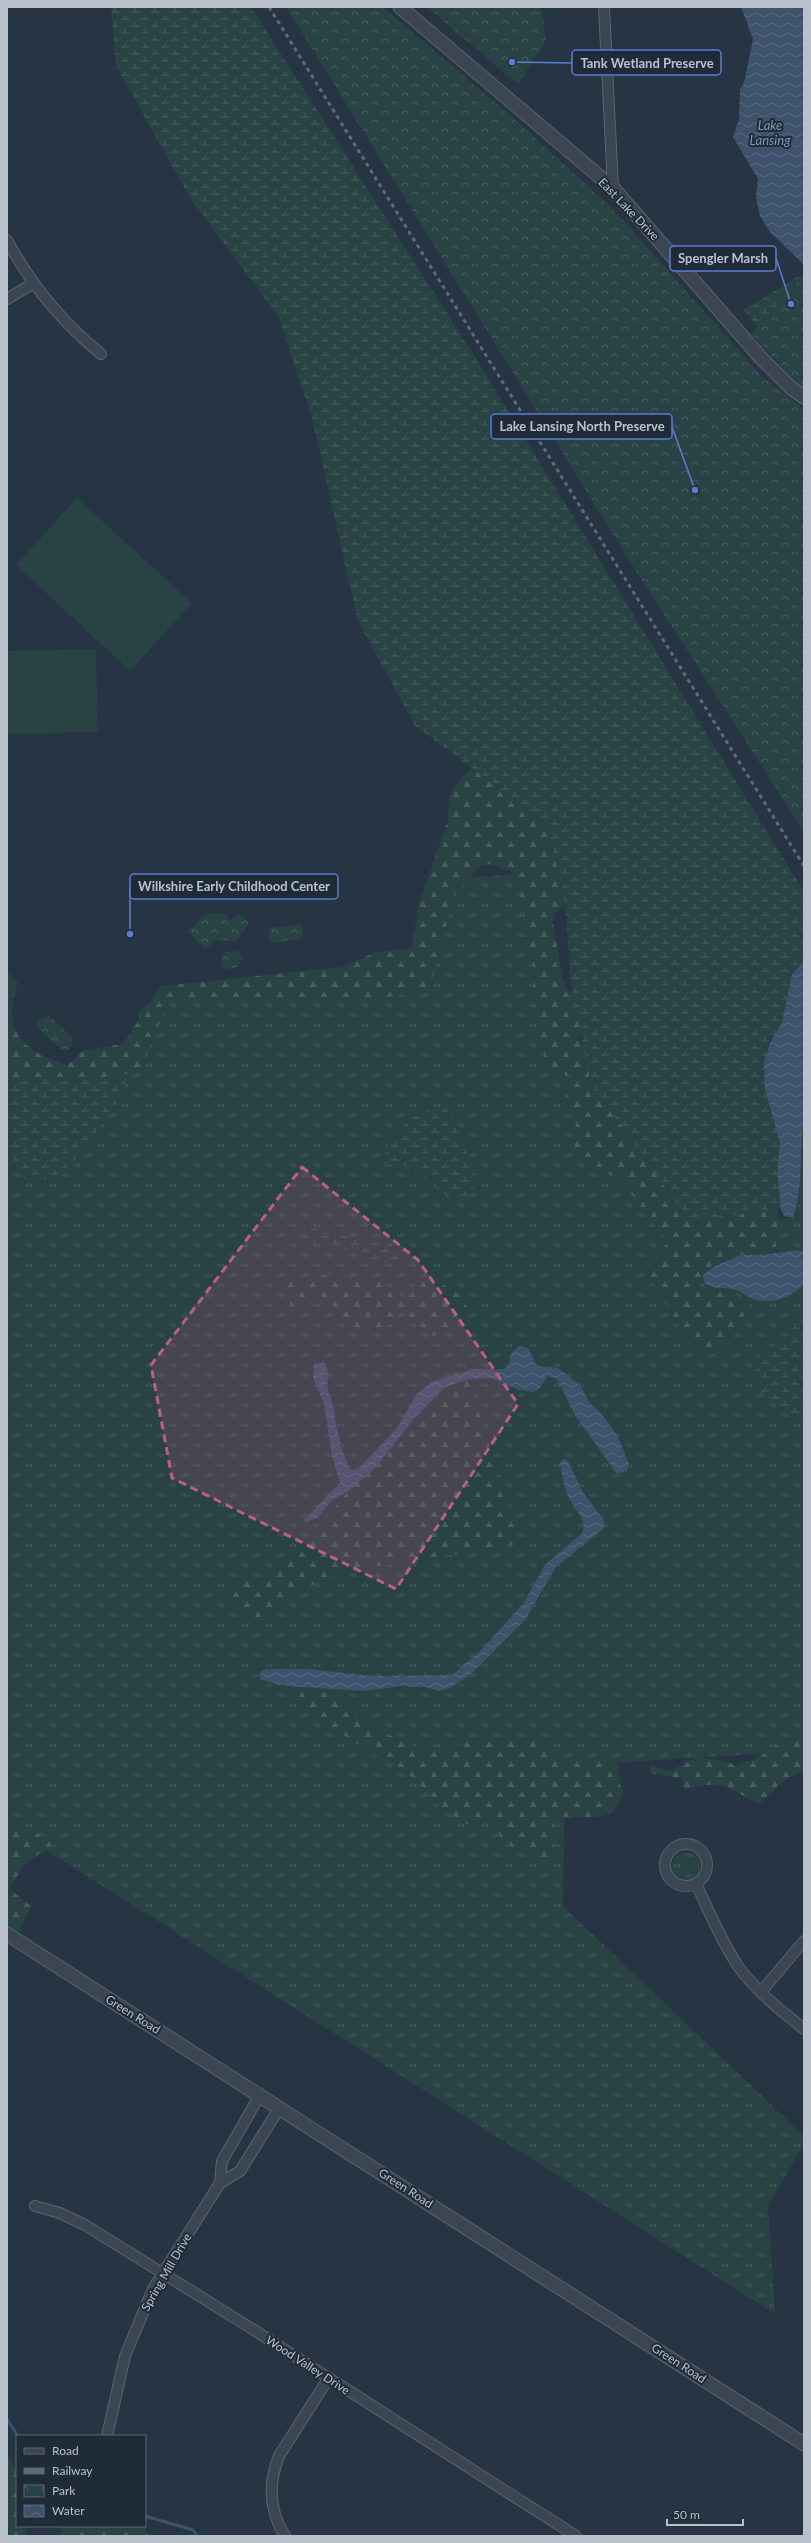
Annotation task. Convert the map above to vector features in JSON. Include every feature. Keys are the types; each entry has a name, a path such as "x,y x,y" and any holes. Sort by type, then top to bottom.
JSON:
{"street":[{"name":"East Lake Drive","path":"400,7 613,188 761,358 791,388 804,397"},
{"path":"604,7 613,188"},
{"path":"7,240 34,284 71,330 101,354"},
{"path":"7,299 34,284"},
{"path":"693,1845 705,1856 706,1872 696,1884 679,1885 667,1874 666,1858 677,1846 693,1845"},
{"path":"696,1884 737,1964 761,1992 804,2029"},
{"name":"Green Road","path":"7,1934 804,2444"},
{"path":"761,1992 804,1941"},
{"name":"Spring Mill Drive","path":"220,2183 222,2161 260,2095"},
{"name":"Spring Mill Drive","path":"107,2435 125,2356 145,2306 162,2273 220,2183 240,2171 280,2108"},
{"name":"Wood Valley Drive","path":"35,2206 56,2211 84,2225 576,2536"},
{"path":"285,2536 277,2521 272,2500 275,2467 279,2456 328,2379"}],"highlighted area":[{"path":"302,1167 418,1260 518,1404 396,1589 172,1478 151,1365"}],"green space":[{"path":"111,7 251,7 475,357 804,892 804,1106 781,1210 689,1220 591,1084 571,986 565,904 547,823 415,726 358,621 311,414 278,316 190,198 116,66"},
{"path":"286,7 383,7 511,116 612,208 761,375 804,409 804,832 636,571"},
{"path":"427,7 540,7 542,10 546,40 518,84"},
{"path":"804,275 804,387 799,385 751,334"},
{"path":"799,276 804,285 786,363 744,310"},
{"path":"77,498 192,603 130,671 16,565"},
{"path":"96,649 98,732 7,734 7,651"},
{"path":"472,768 547,823 565,904 556,912 553,923 563,980 570,992 579,999 584,1026 579,1037 591,1062 778,1206 776,1250 732,1256 714,1265 698,1281 702,1289 734,1294 751,1303 729,1345 719,1353 702,1355 686,1338 648,1273 652,1261 668,1242 620,1179 605,1173 574,1149 576,1119 560,1107 578,1079 552,1070 546,1061 535,1018 533,966 524,940 525,932 522,901 517,883 510,871 488,864 480,866 454,896 433,976 426,988 389,997 168,1002 141,1070 108,1079 8,1079 7,971 18,983 13,1000 12,1015 20,1038 29,1047 40,1054 68,1065 83,1050 123,1044 161,986 343,967 373,953 412,948 418,907 448,820 449,803 452,790"},
{"path":"534,873 575,1072 686,1231 793,1218 799,1193 804,1118 804,1751 565,1766 563,1906 804,2136 804,2144 768,2205 775,2314 7,1825 7,1057 15,1073 137,1070 139,1012 151,1002 407,994 449,879"},
{"path":"206,914 225,914 231,920 239,914 249,923 237,941 215,940 209,947 204,948 188,931"},
{"path":"302,924 303,939 270,943 268,928"},
{"path":"229,951 237,951 242,956 240,964 233,969 222,968 222,955"},
{"path":"48,1015 71,1036 73,1044 68,1050 61,1049 38,1028 38,1019"},
{"path":"129,1073 116,1106 73,1163 50,1180 25,1179 15,1165 11,1152 9,1095 11,1079 108,1079"},
{"path":"433,1109 448,1109 451,1113 476,1177 473,1190 465,1196 456,1198 440,1192 411,1168 383,1164 389,1144 404,1126 413,1118 423,1113"},
{"path":"314,1228 405,1250 414,1255 417,1260 409,1263 373,1262 333,1244 305,1243 303,1239 306,1230"},
{"path":"340,1274 351,1280 379,1280 402,1296 411,1295 415,1280 432,1278 460,1295 468,1308 457,1316 453,1329 433,1336 395,1307 390,1308 394,1320 387,1326 374,1331 358,1331 352,1328 326,1299 319,1295 303,1307 291,1306 281,1279"},
{"path":"804,1317 804,1429 783,1407 758,1391 755,1357 779,1343"},
{"path":"464,1363 519,1544 351,1570 324,1578 301,1592 268,1618 250,1618 219,1591 277,1571"},
{"path":"291,1692 339,1692 347,1707 358,1718 397,1739 421,1748 446,1751 474,1739 534,1737 554,1752 572,1760 592,1761 616,1758 623,1792 619,1804 612,1812 603,1816 563,1819 554,1823 554,1847 545,1858 524,1852 505,1842 489,1821 485,1819 473,1825 464,1823 442,1809 404,1769 384,1760 305,1711"},
{"path":"7,1699 10,1709 12,1729 7,1781"},
{"path":"804,1737 804,1771 786,1779 759,1804 723,1786 707,1785 684,1790 682,1779 650,1773 651,1765 670,1771 697,1757 726,1761 737,1766 766,1753 782,1741"},
{"path":"7,1813 13,1825 59,1841 24,1864 10,1889 31,1906 18,1936 7,1926"},
{"path":"686,1852 696,1856 700,1866 696,1876 686,1880 676,1876 672,1866 676,1856"},
{"path":"7,2453 16,2470 16,2527 26,2527 26,2536 7,2536"},
{"path":"60,2527 144,2527 148,2536 62,2536"}],"water":[{"name":"Lake Lansing","path":"741,7 804,7 804,265 770,232 760,216 756,198 758,179 733,137 739,119 740,89 744,83 753,39"},
{"path":"804,961 804,1118 799,1193 793,1218 784,1216 781,1210 777,1173 780,1143 765,1089 764,1062 770,1043 782,1023 792,975"},
{"path":"798,1250 804,1252 804,1284 788,1296 769,1301 756,1300 736,1290 711,1286 704,1282 703,1275 715,1266 742,1255 763,1255"},
{"path":"519,1346 528,1348 537,1366 558,1368 581,1386 589,1402 600,1412 617,1435 629,1464 627,1471 617,1474 574,1414 557,1379 548,1376 539,1389 534,1392 519,1390 492,1378 470,1379 445,1387 412,1421 377,1466 350,1490 331,1501 317,1518 306,1522 304,1520 340,1483 332,1455 324,1404 313,1378 314,1364 324,1362 326,1365 328,1372 328,1389 333,1404 341,1446 350,1469 354,1470 361,1466 397,1428 416,1395 431,1382 473,1369 504,1369 509,1365 511,1353"},
{"path":"563,1459 568,1461 584,1494 604,1520 604,1528 556,1567 525,1620 470,1675 450,1688 439,1691 425,1687 400,1686 365,1691 301,1687 280,1685 260,1679 261,1671 266,1669 308,1669 372,1676 452,1675 479,1652 523,1604 545,1565 582,1533 582,1519 570,1501 563,1479 560,1462"}],"waterway":[{"path":"7,2419 17,2435"},
{"path":"146,2516 193,2530 197,2536"}],"railway":[{"path":"269,7 804,866"}],"place":[{"name":"Tank Wetland Preserve","path":"512,62"},
{"name":"Spengler Marsh","path":"791,304"},
{"name":"Lake Lansing North Preserve","path":"695,490"},
{"name":"Wilkshire Early Childhood Center","path":"130,934"}]}
